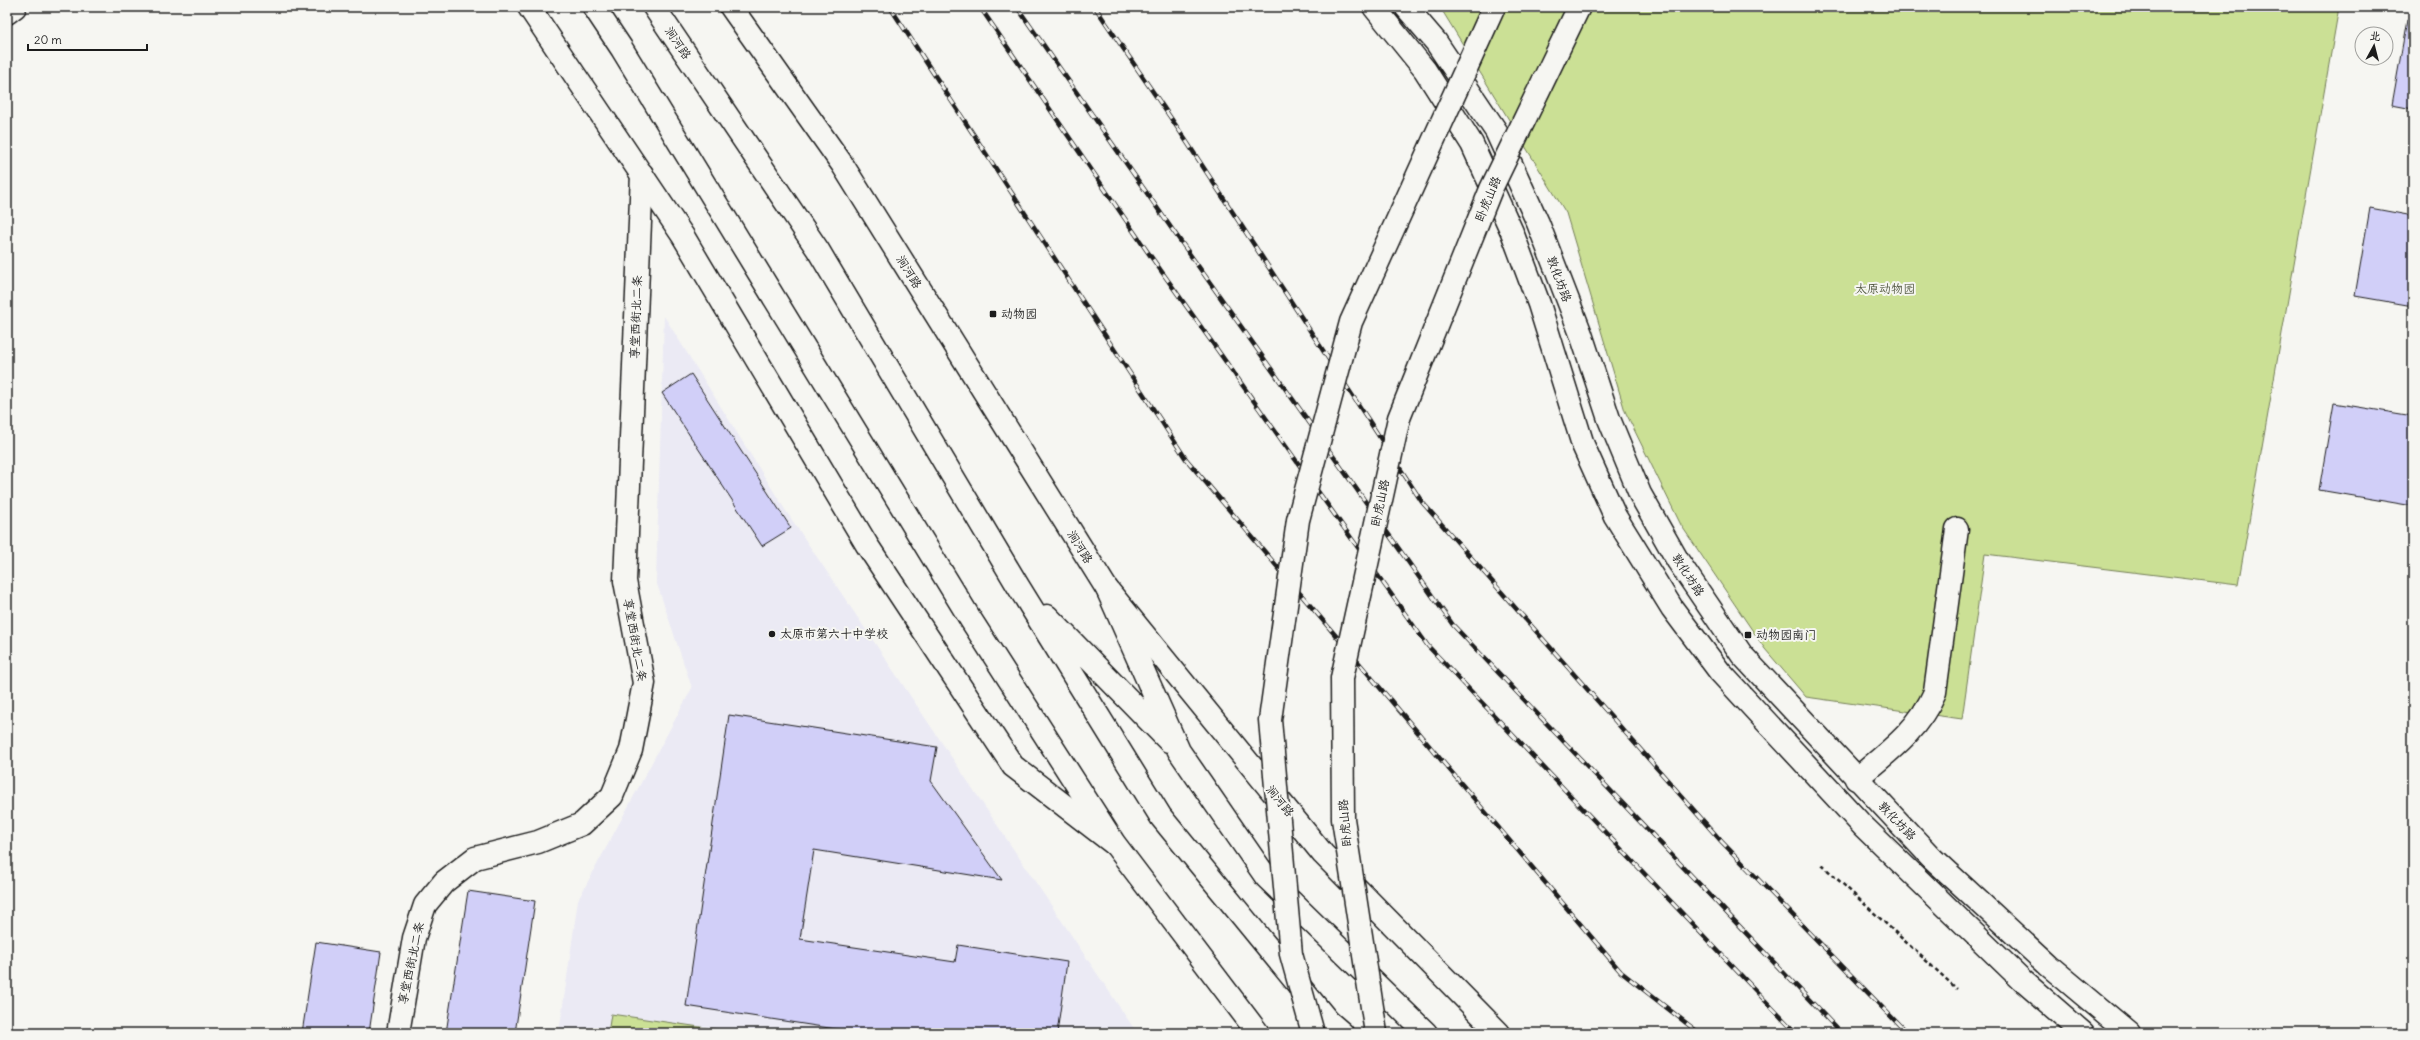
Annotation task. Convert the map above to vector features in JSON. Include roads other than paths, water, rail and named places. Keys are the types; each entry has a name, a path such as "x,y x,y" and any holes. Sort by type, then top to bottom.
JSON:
{"main road":[{"path":"7,13 15,7"},
{"path":"528,7 683,236 867,545 1013,766 1114,843"},
{"path":"594,7 622,49 971,620 1114,843 1258,1033"},
{"name":"涧河路","path":"654,7 818,250 1018,586 1161,817 1328,1021 1342,1033"},
{"name":"涧河路","path":"731,7 842,164 1107,589 1323,854 1499,1033"},
{"path":"1374,7 1426,70 1472,144 1512,232 1531,282 1564,380 1583,445 1615,516 1672,608 1720,672 1863,826 2022,980 2083,1033"},
{"name":"敦化坊路","path":"1406,7 1436,42 1496,131 1538,223 1581,334 1609,419 1640,494 1678,561 1742,655 1856,779 1932,858 2048,965 2129,1033"},
{"path":"1313,1033 1291,954 1270,720 1298,520 1351,322 1494,7"},
{"name":"卧虎山路","path":"1376,1033 1343,819 1342,678 1399,418 1491,189 1579,7"},
{"name":"享堂西街北二条","path":"398,1033 414,938 425,905 444,882 475,858 538,842 582,824 612,796 631,750 644,683 625,581 642,174"},
{"path":"1856,779 1916,726 1928,709 1935,692 1957,529"},
{"path":"1018,586 1179,751 1266,877 1426,1033"},
{"path":"1107,589 1179,751"}],"railway":[{"path":"890,7 1186,459 1621,972 1699,1033"},
{"path":"980,7 1147,251 1428,646 1796,1033"},
{"path":"1017,7 1174,232 1453,625 1841,1033"},
{"path":"1095,7 1179,130 1422,502 1722,842 1907,1033"}],"place":[{"name":"动物园","path":"993,314"},
{"name":"太原市第六十中学校","path":"772,634"},
{"name":"动物园南门","path":"1748,635"}],"park label":[{"name":"太原动物园","path":"1885,289"}]}
